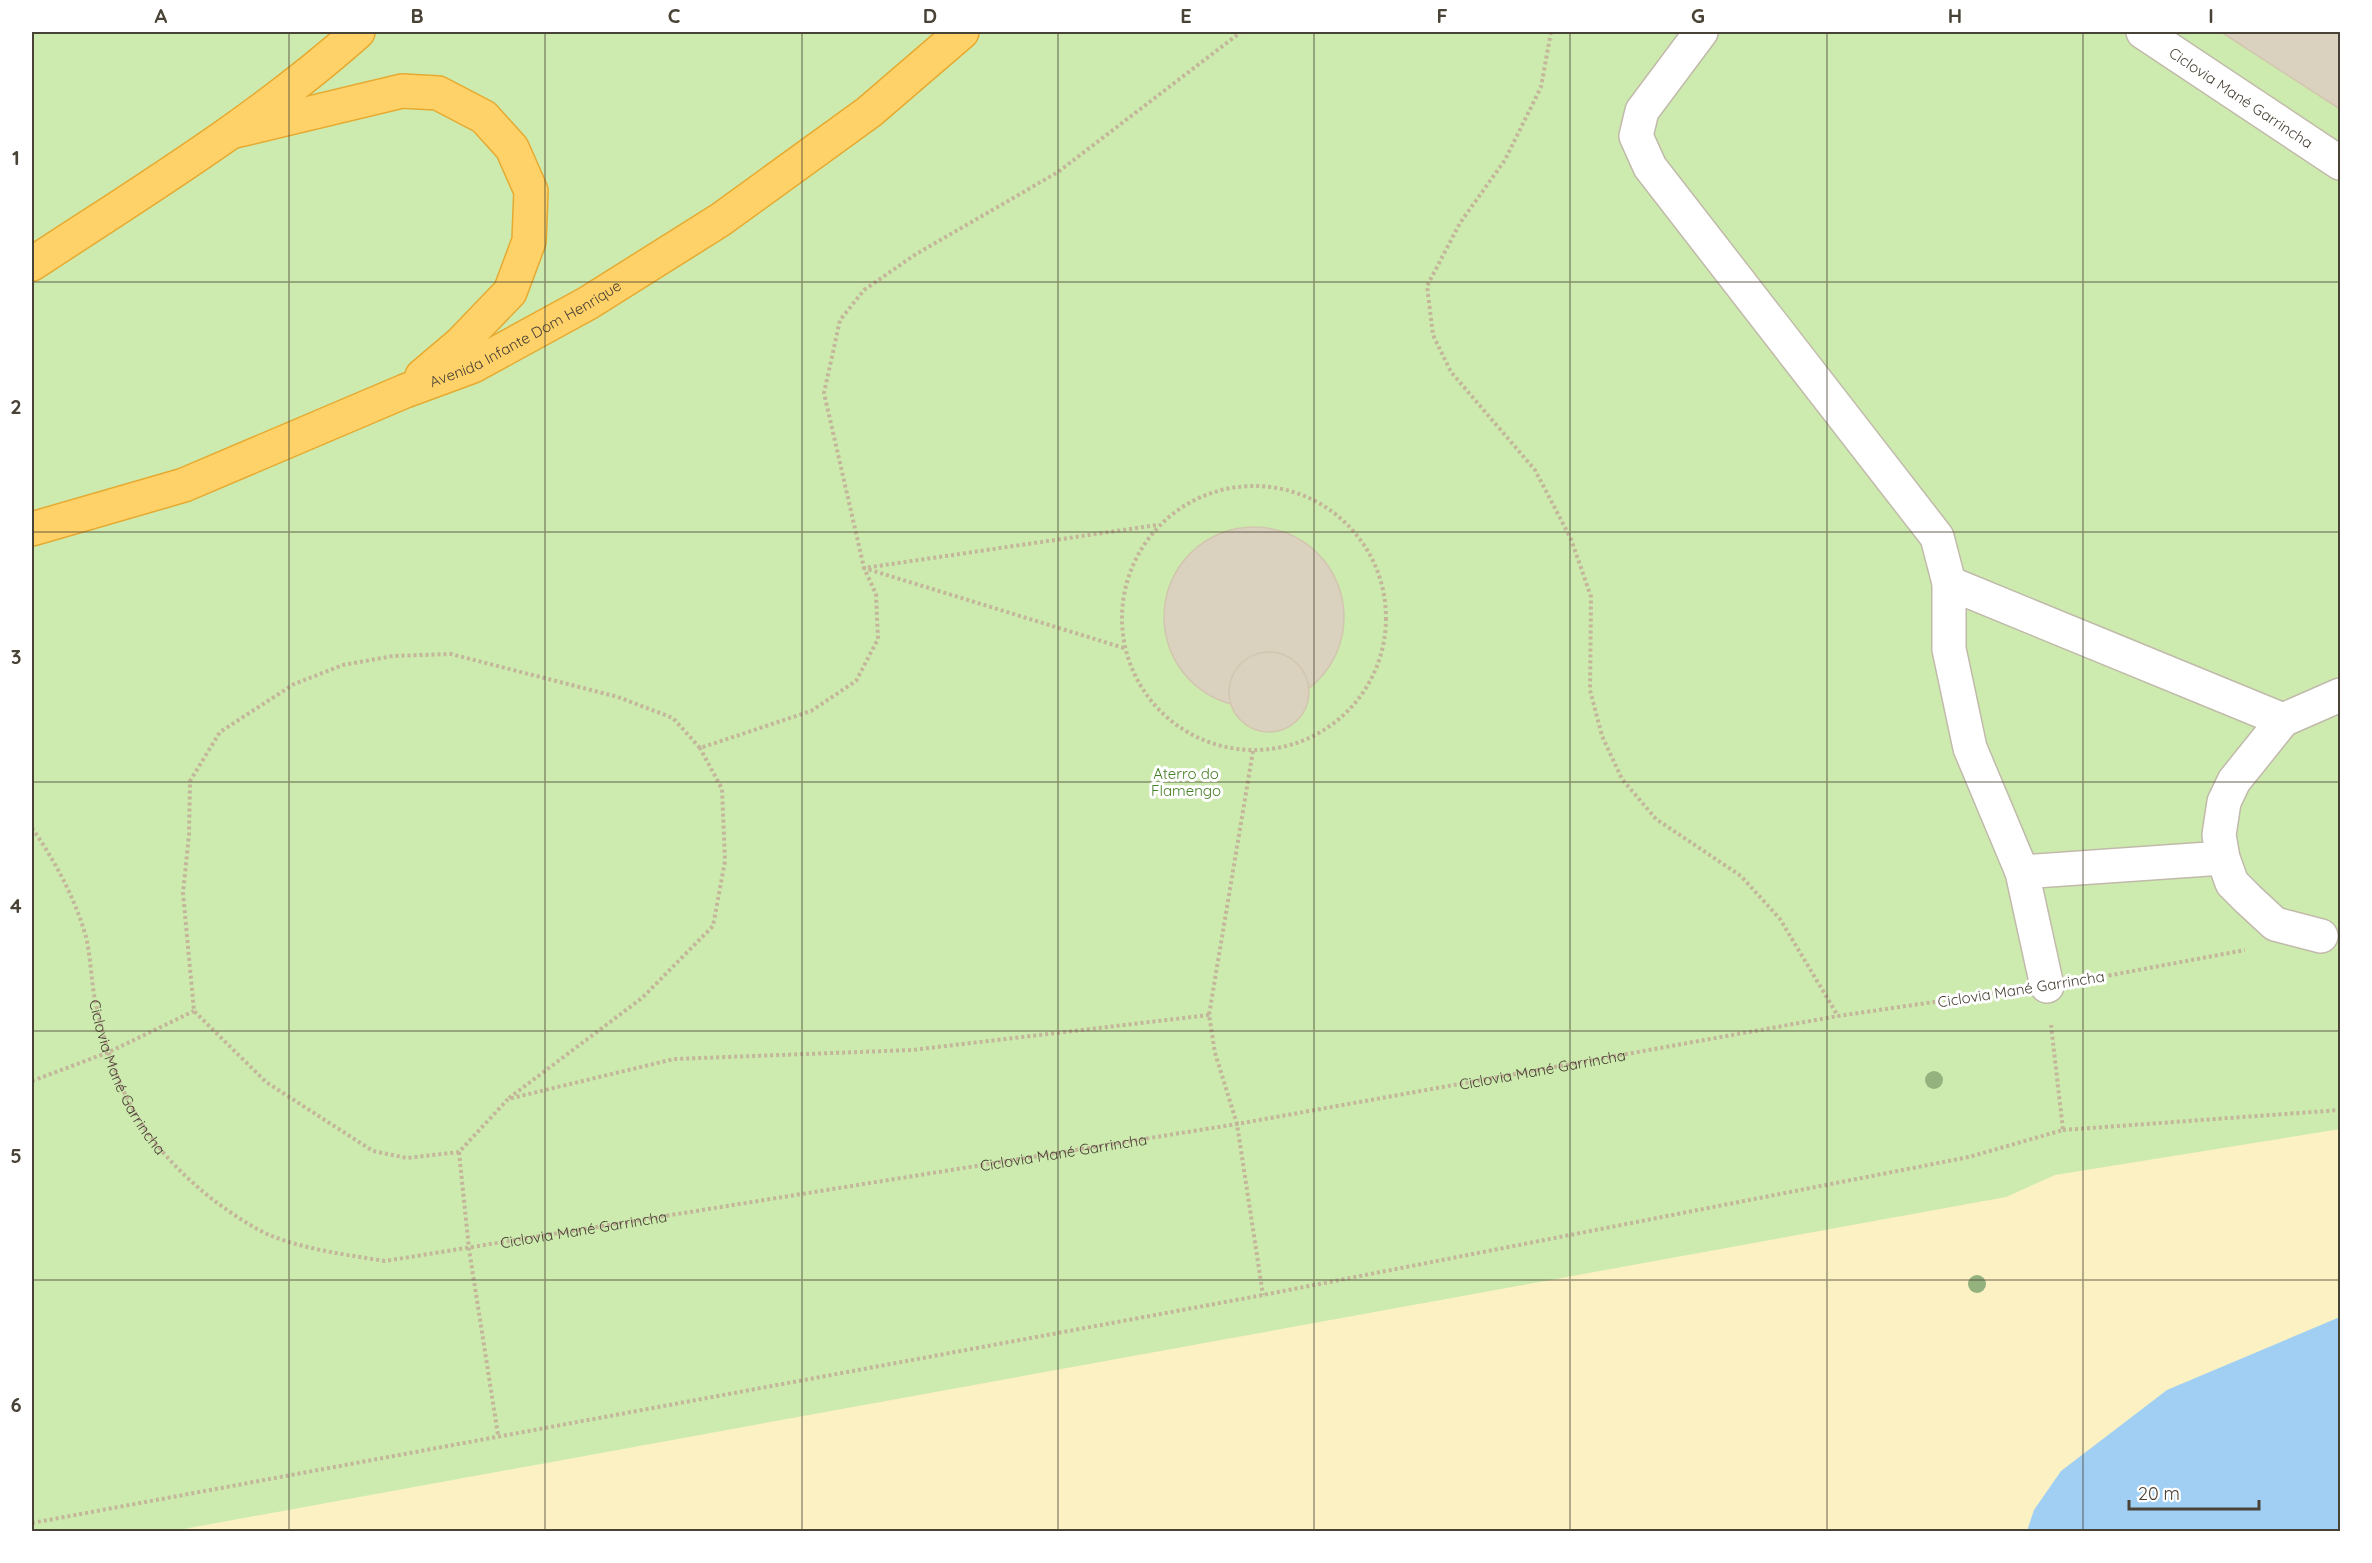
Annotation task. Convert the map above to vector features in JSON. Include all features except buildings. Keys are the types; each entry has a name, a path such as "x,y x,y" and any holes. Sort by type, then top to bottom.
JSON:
{"highway":[{"path":"32,264 235,130 323,63 358,32"},
{"name":"Avenida Infante Dom Henrique","path":"32,529 184,485 405,391 473,366 588,303 720,220 869,112 962,32"},
{"path":"235,130 402,91 438,93 484,117 512,148 531,191 529,241 510,292 461,343 405,391"}],"lane":[{"path":"1701,32 1642,111 1636,136 1650,167 1937,537 1949,583 1949,649 1970,748 2022,872 2047,986"},
{"name":"Ciclovia Mané Garrincha","path":"2143,32 2340,163"},
{"path":"1949,583 2283,720"},
{"path":"2321,936 2275,924 2232,883 2223,858 2219,835 2224,802 2234,781 2283,720 2340,696"},
{"path":"2022,872 2223,858"}],"path":[{"path":"700,748 811,711 856,681 878,639 876,594 864,568 824,393 840,320 864,290 916,254 1058,172 1240,32"},
{"path":"1551,32 1541,87 1505,159 1460,223 1427,286 1434,335 1451,372 1535,470 1571,539 1591,597 1590,690 1602,736 1622,779 1656,819 1741,876 1780,919 1838,1017"},
{"path":"1236,486 1280,487 1321,503 1354,531 1377,568 1386,610 1382,654 1364,693 1334,724 1295,744 1253,751 1210,744 1172,722 1142,689 1124,648 1121,604 1133,561 1158,525 1193,498 1236,486"},
{"path":"864,568 1158,525"},
{"path":"864,568 1124,648"},
{"path":"451,654 618,697 673,718 700,748 722,789 726,842 713,926 642,998 508,1099 459,1152 407,1158 373,1151 266,1082 194,1011 183,894 189,835 190,781 220,732 294,684 343,665 393,656 451,654"},
{"path":"1253,751 1209,1015 1215,1053 1237,1124 1263,1295"},
{"name":"Ciclovia Mané Garrincha","path":"32,828 51,856 75,905 86,939 95,999 122,1091 138,1120 165,1156 192,1183 241,1219 272,1236 311,1248 385,1262 1237,1124 1838,1017 2047,986 2251,949"},
{"path":"2047,986 2064,1130"},
{"path":"32,1081 109,1052 194,1011"},
{"path":"508,1099 674,1059 912,1050 1209,1015"},
{"path":"32,1523 1263,1295 1969,1157 2064,1130 2340,1110"},
{"path":"459,1152 470,1249 498,1435"}],"green space":[{"name":"Aterro do Flamengo","path":"32,32 2340,32 2340,1317 2167,1390 2034,1510 2027,1531 32,1531"}],"sand":[{"path":"2340,1129 2340,1317 2167,1390 2034,1510 2027,1531 167,1532 2006,1197 2055,1175"}],"water":[{"path":"2340,1317 2340,1531 2027,1531 2034,1510 2061,1471 2167,1390"}]}
